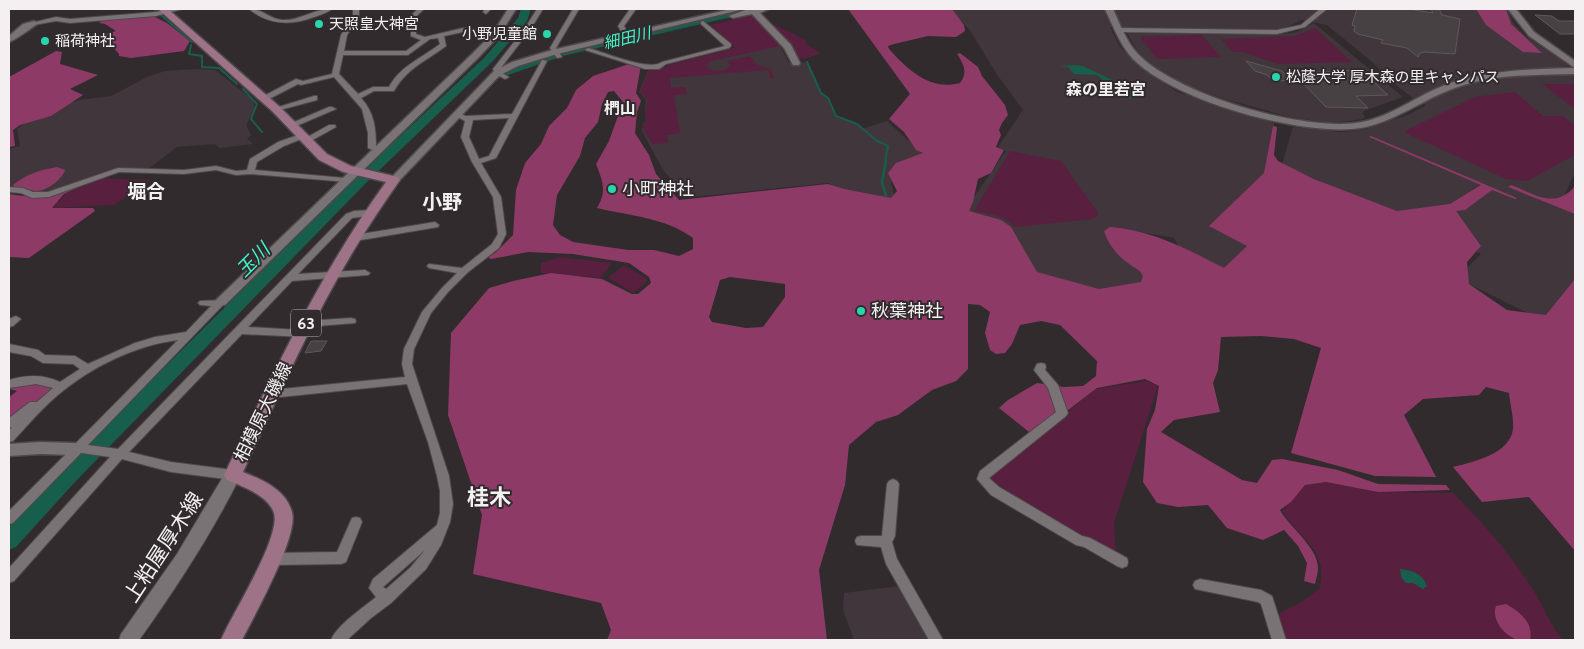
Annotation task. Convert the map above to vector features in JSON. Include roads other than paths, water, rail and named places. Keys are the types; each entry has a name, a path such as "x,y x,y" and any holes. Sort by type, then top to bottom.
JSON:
{"main road":[{"path":"162,12 264,98 323,157 336,164 357,171 390,179"},
{"name":"相模原大磯線","path":"231,640 271,558 284,521 283,513 266,492 256,485 233,475 303,329 332,276 390,179"},
{"name":"上粕屋厚木線","path":"128,640 167,588 194,546 233,475"}],"street":[{"path":"9,40 26,26 56,19 70,22 180,9"},
{"path":"252,9 273,20 285,22 329,9"},
{"path":"335,75 344,35 356,17 356,9"},
{"path":"421,9 403,25 414,28 413,36 424,39 462,30 496,34"},
{"path":"9,518 221,302 475,56 496,34 512,9"},
{"path":"501,75 496,70 528,29 540,9"},
{"path":"557,54 553,48 576,9"},
{"path":"630,38 625,34 621,26 633,9"},
{"path":"699,21 740,9"},
{"path":"390,179 462,116 474,98 514,64 699,21 765,9"},
{"path":"1109,9 1128,47 1136,57 1156,73 1180,86 1228,104 1296,123 1318,127 1350,127 1372,122 1451,86 1468,81 1511,74 1575,71"},
{"path":"1119,30 1277,32 1303,26 1324,9"},
{"path":"1512,9 1532,35 1575,66"},
{"path":"753,10 788,47 796,63"},
{"path":"588,50 639,66 659,67 664,63 729,45 699,21"},
{"path":"358,97 373,89 392,89 395,80 410,66 444,45 441,36"},
{"path":"501,75 544,62 557,54 588,50 630,38"},
{"path":"339,52 408,53 421,44 424,39"},
{"path":"476,162 492,158 544,62"},
{"path":"264,98 299,81 301,83 335,75"},
{"path":"335,75 358,97 366,108 371,127 372,148 377,150"},
{"path":"276,109 314,98"},
{"path":"291,125 332,109"},
{"path":"462,116 514,116"},
{"path":"338,640 351,626 386,598 376,588 378,583 441,528 445,519 447,502 444,482 411,380 407,364 409,349 414,336 434,302 464,271 496,246 502,234 498,197 476,162 465,137 469,123 462,116"},
{"path":"251,172 253,161 281,144 304,138 332,127"},
{"path":"9,190 24,191 32,196 46,195 118,170 184,172 216,168 236,173 251,172 346,180"},
{"path":"9,577 118,454 349,216 370,213"},
{"path":"355,238 435,225"},
{"path":"432,266 464,271"},
{"path":"289,278 366,273"},
{"path":"203,303 221,302"},
{"path":"238,330 303,329 351,321"},
{"path":"9,424 47,396 88,370 135,346 151,341 189,335"},
{"path":"9,348 34,353 43,358 75,360 88,370"},
{"path":"1041,367 1039,370 1041,374 1053,385 1062,412 984,474 982,478 994,491 1080,541 1086,542 1122,562"},
{"path":"9,384 25,380 53,382 57,391"},
{"path":"271,394 411,380"},
{"path":"9,438 57,391"},
{"path":"9,450 40,448 77,449 118,454 171,467 233,475"},
{"path":"893,484 889,536 886,542 891,560 936,640"},
{"path":"271,558 341,558 356,522"},
{"path":"861,541 886,542"},
{"path":"1200,585 1261,596 1266,600 1279,640"}],"waterway":[{"path":"154,9 192,42"},
{"name":"玉川","path":"9,541 68,476 359,182 489,59 523,19 526,9"},
{"name":"細田川","path":"502,74 560,53 753,9"},
{"path":"191,45 189,54 202,56 202,67 219,68 237,84"},
{"path":"807,62 821,93 828,98 836,116 857,124 877,141 888,146 885,161"},
{"path":"243,89 257,104 251,119 262,132"},
{"path":"886,160 882,182 886,196"}],"place":[{"name":"天照皇大神宮","path":"319,24"},
{"name":"小野児童館","path":"547,34"},
{"name":"稲荷神社","path":"45,41"},
{"name":"松蔭大学 厚木森の里キャンパス","path":"1276,77"},
{"name":"小町神社","path":"612,189"},
{"name":"秋葉神社","path":"861,311"}],"district":[{"name":"森の里若宮","path":"1106,89"},
{"name":"椚山","path":"620,108"},
{"name":"堀合","path":"146,191"},
{"name":"小野","path":"442,202"},
{"name":"桂木","path":"489,497"}]}
